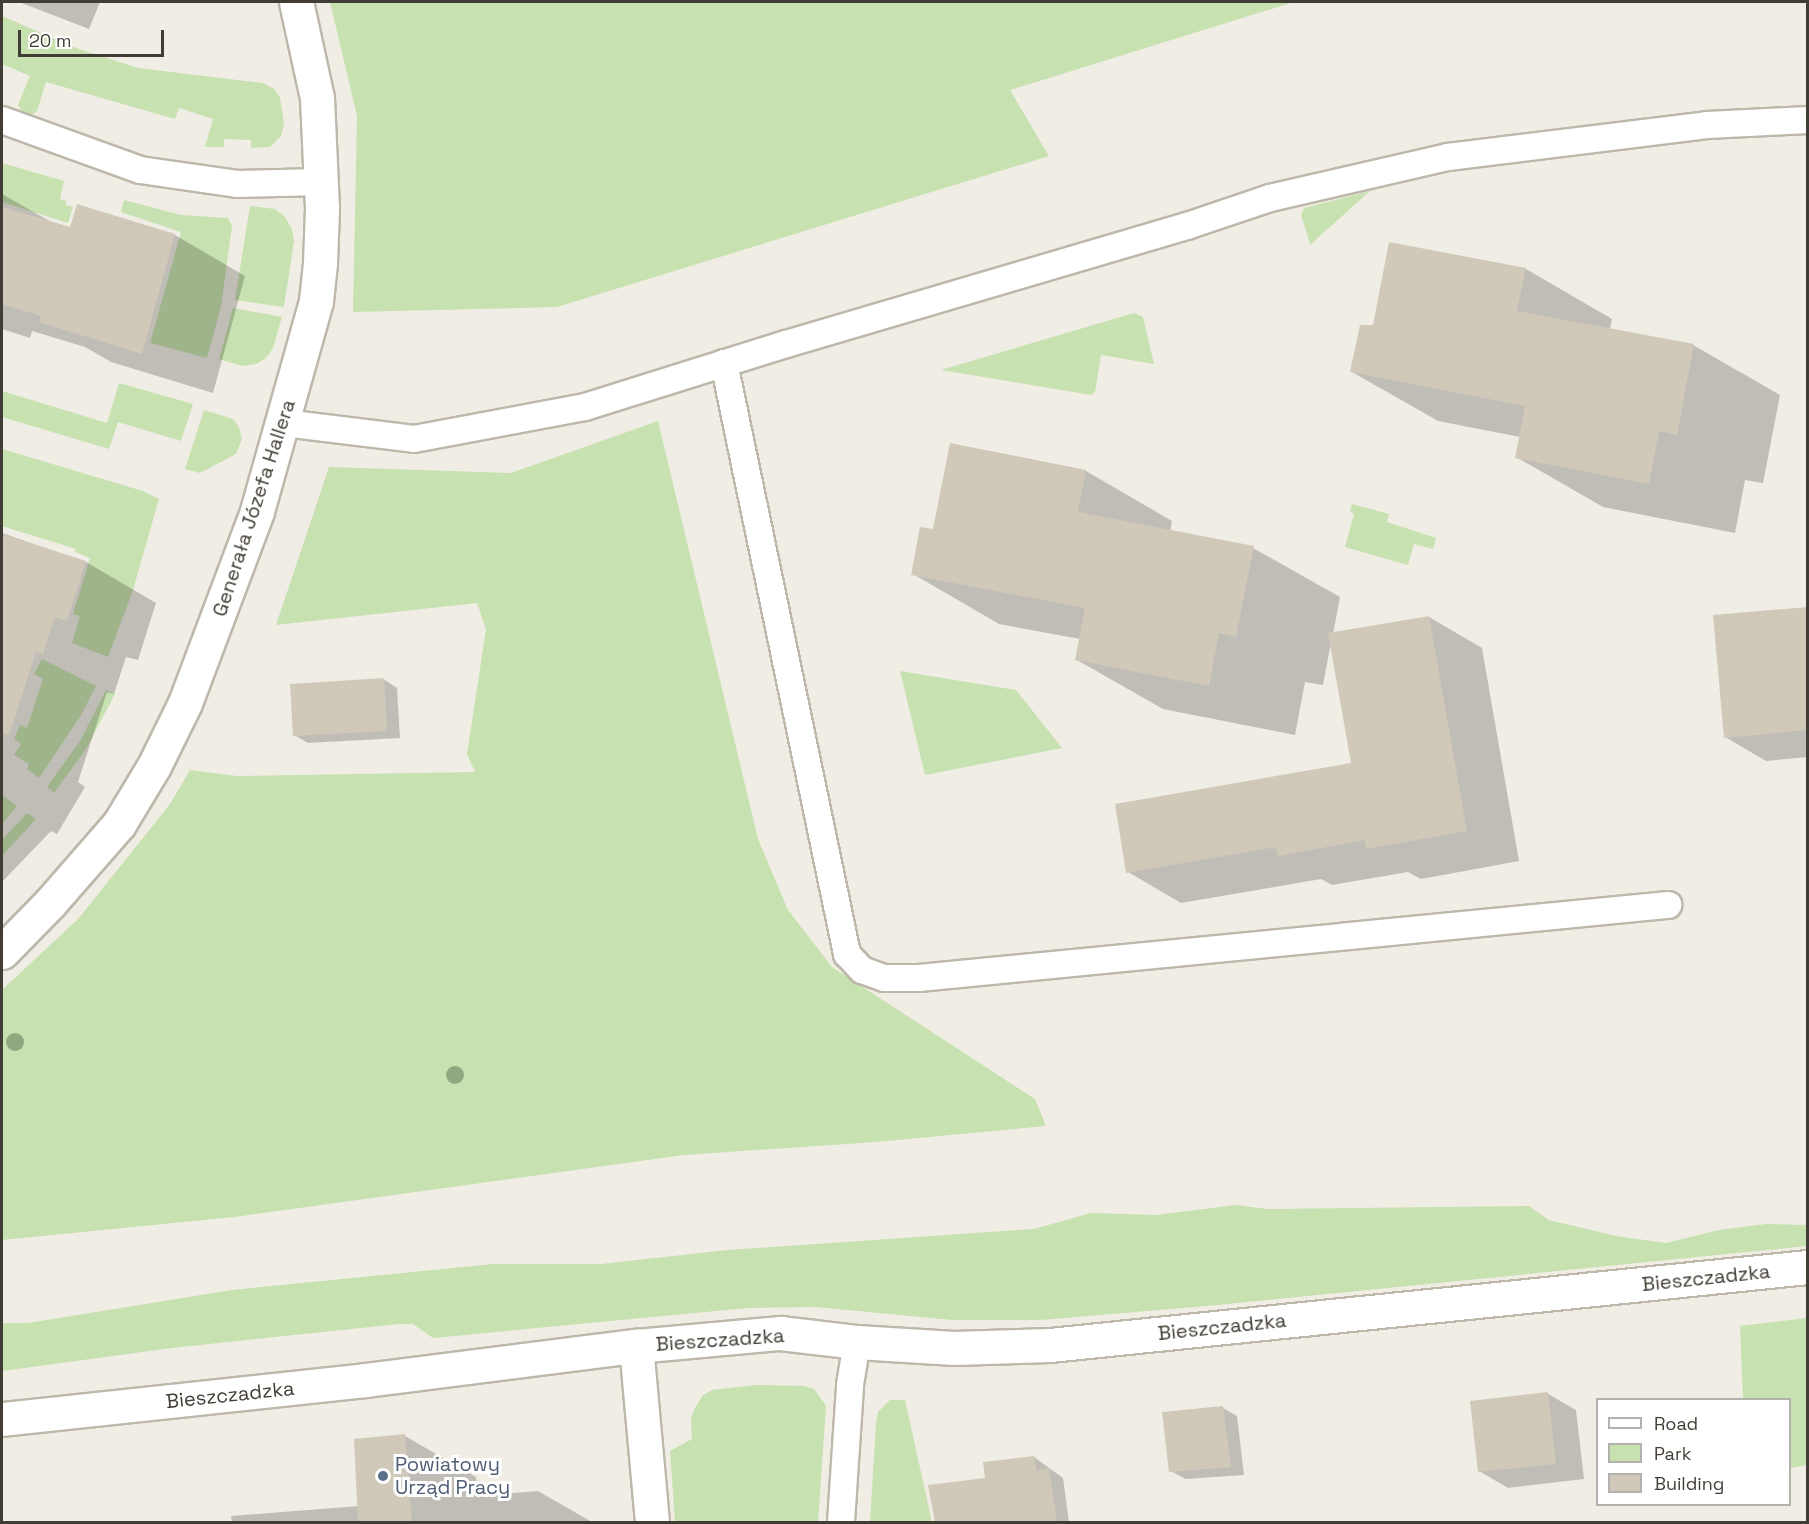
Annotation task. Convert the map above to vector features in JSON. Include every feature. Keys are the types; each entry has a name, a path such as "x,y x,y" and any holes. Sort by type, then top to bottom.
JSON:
{"street":[{"name":"Generała Józefa Hallera","path":"2,952 50,903 119,824 154,766 185,703 257,511 284,423 316,301 320,263 321,182 316,98 296,2"},
{"name":"Bieszczadzka","path":"2,1419 365,1380 636,1346 780,1333 857,1342 954,1348 1050,1345 1808,1267"},
{"name":"Bieszczadzka","path":"636,1346 652,1522"}],"lane":[{"path":"2,120 140,170 237,184 321,182"},
{"path":"284,423 414,439 585,407 724,363 1187,226 1269,198 1448,157 1707,125 1808,120"},
{"path":"724,363 847,954 862,970 884,978 919,978 1668,905"},
{"path":"842,1522 850,1385 857,1342"}],"green space":[{"path":"330,2 1294,2 1010,90 1049,156 557,307 353,312 357,116"},
{"path":"2,16 76,48 138,68 263,83 274,89 280,97 284,124 281,136 270,147 251,148 251,140 224,139 224,147 205,147 213,119 179,108 175,119 46,82 37,111 32,115 22,112 18,105 30,76 2,64"},
{"path":"2,163 64,181 60,199 66,201 66,205 73,207 68,223 2,202"},
{"path":"1370,191 1310,244 1301,215 1304,208"},
{"path":"124,200 181,215 228,218 232,226 221,307 207,358 150,343 181,232 121,212"},
{"path":"250,206 275,209 285,217 292,229 294,241 284,307 235,300"},
{"path":"233,308 282,317 273,348 266,358 256,364 242,366 219,359"},
{"path":"1134,313 1143,317 1154,364 1101,355 1095,392 1091,395 941,370"},
{"path":"119,383 193,404 181,441 118,422 109,449 2,417 2,391 107,423"},
{"path":"204,410 233,419 239,427 242,439 236,454 200,473 185,469"},
{"path":"658,421 758,839 788,910 832,967 1035,1099 1046,1126 876,1142 684,1155 234,1217 2,1240 2,990 79,918 170,804 190,770 237,776 475,772 467,754 486,629 477,603 276,625 329,467 511,473"},
{"path":"2,449 143,491 159,499 133,590 108,657 72,643 80,616 73,614 90,558 75,552 76,549 2,526"},
{"path":"1352,504 1389,514 1387,522 1436,538 1433,549 1414,544 1408,565 1345,547 1354,514 1350,512"},
{"path":"42,659 96,686 81,715 39,778 27,769 29,764 14,755 21,744 14,739 20,725 27,728 43,679 34,674"},
{"path":"900,671 1016,690 1062,748 925,775"},
{"path":"106,690 115,694 86,749 54,793 47,787 80,741"},
{"path":"2,795 17,806 2,824"},
{"path":"27,813 36,819 2,856 2,840"},
{"path":"1236,1205 1267,1209 1529,1206 1549,1220 1616,1236 1666,1243 1719,1230 1766,1224 1807,1225 1807,1246 1218,1305 1041,1320 952,1320 816,1307 748,1308 433,1338 413,1324 399,1324 172,1348 2,1371 2,1323 28,1323 232,1290 493,1264 601,1264 728,1250 1034,1229 1091,1213 1156,1215"},
{"path":"1807,1318 1807,1465 1791,1468 1791,1398 1743,1398 1740,1326"},
{"path":"757,1385 804,1386 814,1389 826,1406 818,1522 675,1522 670,1451 692,1439 691,1418 695,1408 703,1395 712,1390"},
{"path":"890,1400 905,1400 932,1522 870,1522 876,1423 878,1412"}],"building":[{"path":"77,204 175,234 142,354 39,322 41,316 2,304 2,207 70,227"},
{"path":"1389,242 1526,268 1517,311 1694,344 1677,435 1659,431 1649,484 1515,458 1525,406 1350,372 1360,325 1373,325"},
{"path":"950,443 1086,470 1078,512 1254,546 1236,637 1219,633 1209,686 1075,660 1085,608 911,575 920,527 933,529"},
{"path":"2,534 86,561 67,621 55,617 43,654 36,652 9,735 2,733"},
{"path":"1808,607 1808,730 1724,738 1713,615"},
{"path":"1429,616 1467,831 1366,849 1365,840 1278,856 1276,847 1126,873 1115,804 1351,763 1328,633"},
{"path":"384,678 387,731 293,736 290,684"},
{"path":"1548,1392 1556,1464 1478,1472 1470,1401"},
{"path":"1223,1406 1231,1467 1169,1472 1162,1412"},
{"path":"405,1434 412,1522 358,1522 354,1439"},
{"path":"1034,1456 1037,1471 1049,1468 1057,1522 935,1522 928,1485 985,1478 983,1462"}],"place":[{"name":"Powiatowy Urząd Pracy","path":"383,1476"}]}
